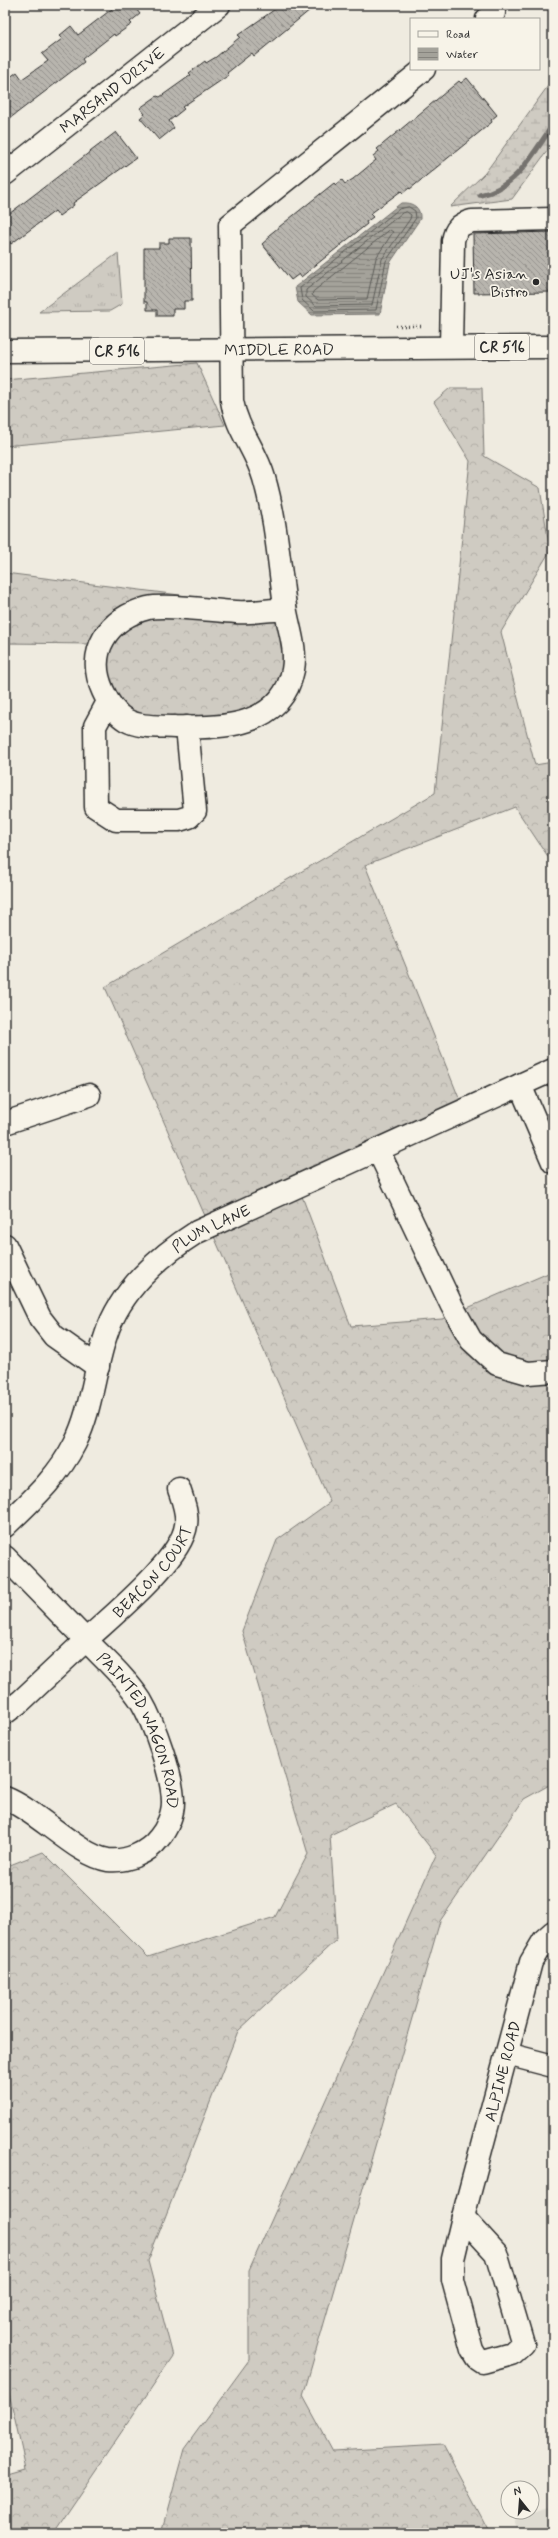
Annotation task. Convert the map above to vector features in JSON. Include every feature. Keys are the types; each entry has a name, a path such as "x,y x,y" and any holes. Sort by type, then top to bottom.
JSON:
{"street":[{"name":"MARSAND DRIVE","path":"5,174 219,5"},
{"path":"285,609 239,612 149,608 120,619 109,630 98,655 97,678 108,702 129,721 146,726 219,728 245,722 271,707 282,695 293,669 293,647 285,609 273,518 264,477 234,414 230,389 230,225 423,70"},
{"path":"451,347 453,241 457,228 463,223 472,221 553,219"},
{"name":"MIDDLE ROAD","path":"5,351 553,347"},
{"path":"108,702 95,726 96,807 116,820 179,820 189,817 195,811 187,727"},
{"name":"PLUM LANE","path":"5,1526 44,1488 66,1458 85,1419 106,1334 113,1319 131,1290 160,1258 197,1232 553,1070"},
{"path":"520,1085 553,1162"},
{"path":"5,1123 89,1095"},
{"path":"378,1150 452,1306 471,1340 497,1364 528,1373 553,1371"},
{"path":"5,1245 40,1318 54,1336 98,1367"},
{"name":"BEACON COURT","path":"86,1640 177,1550 186,1525 186,1513 180,1489"},
{"name":"PAINTED WAGON ROAD","path":"5,1556 132,1689 152,1724 172,1787 173,1803 169,1821 156,1842 144,1852 129,1858 107,1860 89,1854 18,1803 5,1798"},
{"name":"PAINTED WAGON ROAD","path":"5,1713 21,1701 86,1640"},
{"name":"ALPINE ROAD","path":"463,2217 496,2253 523,2344 512,2354 483,2362 477,2358 472,2350 453,2280 453,2259 463,2217 531,1962 544,1940 553,1932"},
{"path":"507,2054 553,2066"}],"path":[{"path":"396,326 422,326"}],"shaded area":[{"path":"553,2506 553,2533 519,2533 515,2520 540,2520 540,2510"}],"green space":[{"path":"553,79 553,143 512,199 450,207 485,173"},
{"path":"118,253 122,304 110,311 39,312"},
{"path":"197,363 225,425 5,446 5,380"},
{"path":"450,388 482,388 484,456 540,488 550,551 501,632 535,765 553,762 553,864 515,807 365,865 463,1108 297,1183 351,1326 442,1319 553,1271 553,1783 524,1799 440,1921 303,2396 333,2451 443,2445 490,2533 161,2533 184,2449 249,2360 249,2270 436,1855 396,1804 330,1835 337,1939 238,2031 148,2261 173,2356 53,2533 5,2533 5,2475 26,2469 5,2375 5,1867 43,1852 148,1957 275,1917 308,1854 242,1631 277,1540 330,1502 105,987 435,793 470,461 434,402"},
{"path":"5,573 275,607 295,648 268,710 209,724 123,716 94,644 5,643"}],"water":[{"path":"401,203 409,203 415,206 419,211 420,219 390,263 380,314 312,315 298,302 295,287"}],"building":[{"path":"117,5 133,5 140,14 130,22 132,24 115,36 114,34 82,59 84,62 5,122 5,81 17,72 22,79 48,61 42,54 62,39 59,36 71,26 78,35"},
{"path":"281,5 316,5 254,56 252,53 227,73 229,75 182,107 184,109 169,121 174,128 159,140 140,118 145,114 140,108 157,96 160,97 191,75 189,73 205,61 206,63 216,57 240,37 238,35"},
{"path":"467,78 497,115 491,120 492,122 410,189 409,188 403,193 401,191 370,214 373,217 366,222 367,224 301,277 299,274 291,280 262,244 270,237 269,235 334,183 336,185 342,180 345,184 353,179 376,160 373,156 379,151 377,149 459,81 461,83"},
{"path":"116,132 136,158 73,203 74,205 59,216 55,211 11,244 5,236 5,217"},
{"path":"553,232 553,292 474,293 473,234"},
{"path":"169,238 191,238 192,301 184,301 184,309 173,309 173,316 157,316 157,310 147,310 147,302 144,302 144,248 159,248 159,243 169,243"}],"waterway":[{"path":"480,195 493,191 514,177 531,158 553,125"}],"place":[{"name":"UJ's Asian Bistro","path":"536,282"}]}
